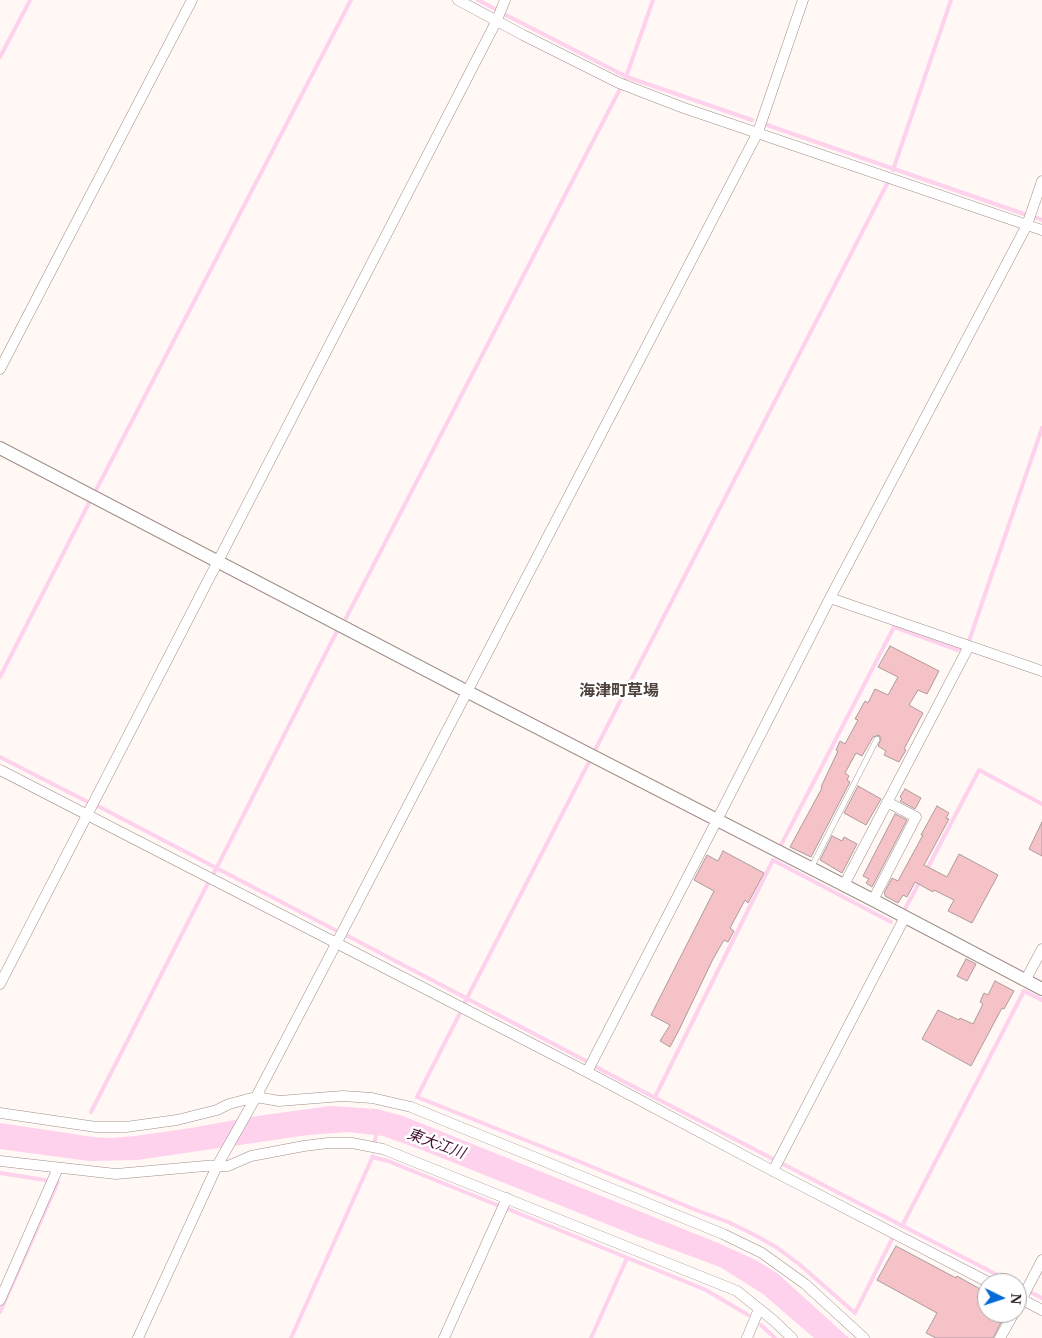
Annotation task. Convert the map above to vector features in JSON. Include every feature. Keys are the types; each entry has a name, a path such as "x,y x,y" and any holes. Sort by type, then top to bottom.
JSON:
{"street":[{"path":"0,370 192,0"},
{"path":"458,0 523,35 619,82 684,108 1042,230"},
{"path":"0,984 497,20 505,0"},
{"path":"138,1338 220,1162 468,692 758,132 802,0"},
{"path":"587,1072 830,598 1027,225 1042,181"},
{"path":"0,448 1042,989"},
{"path":"830,598 1042,671"},
{"path":"844,885 969,646"},
{"path":"0,770 587,1072 977,1276"},
{"path":"872,900 916,817 887,802"},
{"path":"773,1171 905,917"},
{"path":"1025,981 1042,949"},
{"path":"0,1113 96,1127 126,1127 177,1120 216,1110 229,1104 253,1102 343,1096 372,1098 404,1105 723,1234 762,1253 805,1284 864,1338"},
{"path":"0,1161 116,1174 206,1166 220,1162 228,1166 251,1156 328,1143 352,1143 383,1148 737,1291 792,1338"},
{"path":"0,1300 58,1168"},
{"path":"444,1338 507,1198"},
{"path":"1027,1287 1042,1260"},
{"path":"1027,1305 1042,1310"},
{"path":"747,1338 760,1309"},
{"path":"1000,1338 1008,1323"}],"lane":[{"path":"811,868 877,739"}],"water":[{"name":"東大江川","path":"330,1106 377,1109 403,1116 718,1243 756,1260 777,1273 849,1338 814,1338 763,1294 720,1267 383,1136 348,1132 308,1135 137,1160 89,1161 0,1149 0,1123 111,1138 191,1128 257,1116"}],"building":[{"path":"890,646 939,671 927,694 918,690 909,705 923,713 899,762 884,755 886,751 878,746 881,739 879,735 873,737 862,756 856,753 845,773 849,776 847,780 850,782 811,857 790,847 822,788 838,751 836,750 840,741 845,744 858,720 855,719 865,701 868,703 875,689 888,695 898,677 878,667"},
{"path":"858,786 881,799 866,825 844,813"},
{"path":"905,789 921,798 915,809 900,801 902,799 900,797"},
{"path":"937,806 949,813 946,818 949,819 924,865 947,877 959,854 998,875 972,923 948,911 954,900 934,890 933,892 915,882 907,897 903,895 898,903 885,896 884,893 892,878 898,881"},
{"path":"895,814 907,820 872,887 866,883 869,879 863,876"},
{"path":"1042,822 1042,856 1029,849"},
{"path":"832,836 842,841 844,837 857,844 842,873 820,860"},
{"path":"723,851 764,873 748,903 745,900 730,928 734,931 728,942 724,940 713,959 670,1047 660,1041 670,1025 651,1015 714,891 694,880 707,855 718,861"},
{"path":"966,959 976,964 967,981 957,976"},
{"path":"995,981 1014,991 1004,1009 1002,1008 971,1066 922,1039 938,1010 973,1024 983,1004 980,1002 984,993 988,995"},
{"path":"896,1246 977,1287 977,1323 1001,1323 993,1338 936,1338 926,1333 937,1313 877,1280"}],"waterway":[{"path":"0,57 30,0"},
{"path":"96,490 351,0"},
{"path":"478,0 495,9"},
{"path":"625,80 653,0"},
{"path":"893,170 951,0"},
{"path":"504,14 627,77 752,120"},
{"path":"346,618 620,89"},
{"path":"767,125 1024,214"},
{"path":"596,748 888,182"},
{"path":"1034,217 1042,220"},
{"path":"969,641 1042,428"},
{"path":"0,677 89,503"},
{"path":"781,845 894,627 958,650 961,647"},
{"path":"214,873 337,631"},
{"path":"0,757 88,802"},
{"path":"464,1004 589,762"},
{"path":"926,871 979,770 1042,804"},
{"path":"96,805 335,930"},
{"path":"655,1097 773,860 891,922"},
{"path":"905,909 920,881"},
{"path":"91,1112 208,883"},
{"path":"346,935 586,1061"},
{"path":"902,1226 1024,991 1042,1000"},
{"path":"460,1013 417,1097 728,1222 751,1233 776,1247 799,1264 855,1313 893,1237"},
{"path":"594,1066 773,1159"},
{"path":"375,1141 377,1130"},
{"path":"291,1338 373,1156"},
{"path":"372,1157 388,1161 497,1205"},
{"path":"781,1163 994,1273"},
{"path":"0,1173 45,1180"},
{"path":"0,1312 58,1182"},
{"path":"508,1209 706,1290 748,1315"},
{"path":"591,1338 627,1258"},
{"path":"1030,1292 1042,1298"},
{"path":"761,1325 775,1338"}],"district":[{"name":"海津町草場","path":"619,691"}]}
